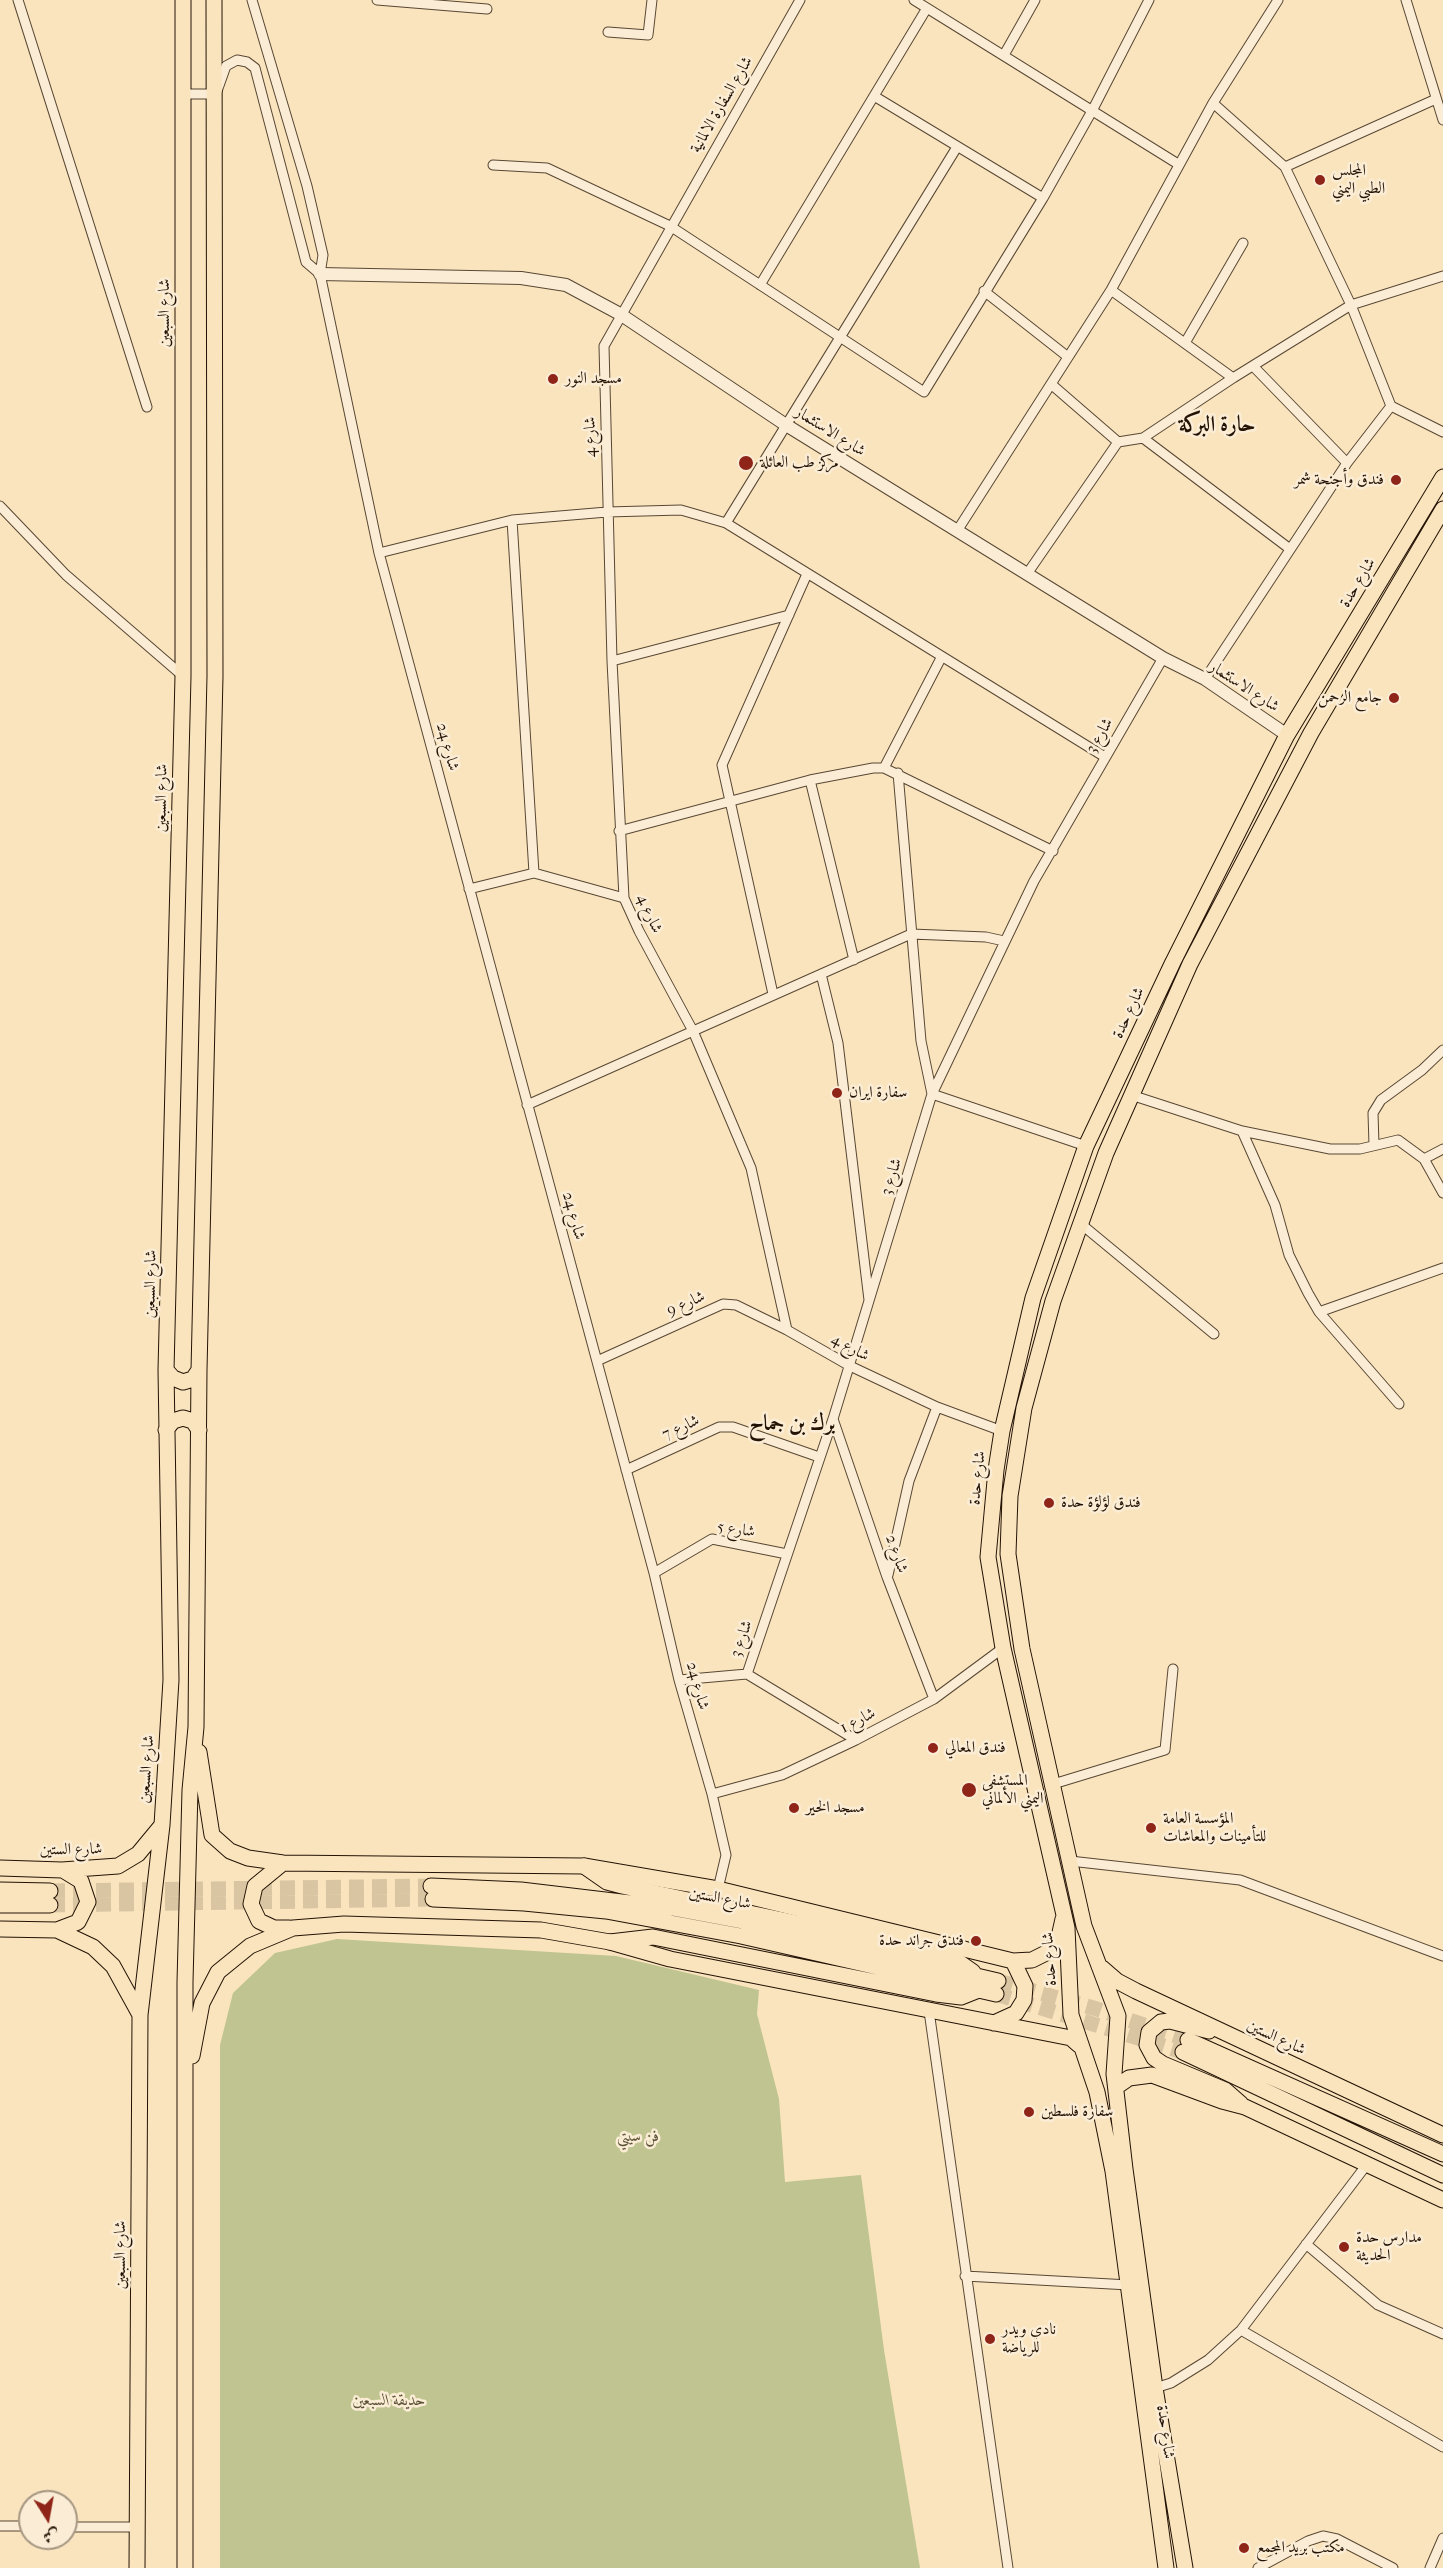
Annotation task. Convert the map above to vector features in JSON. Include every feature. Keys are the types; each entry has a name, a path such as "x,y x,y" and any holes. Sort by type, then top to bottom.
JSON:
{"main road":[{"name":"شارع السبعين","path":"136,2568 140,2015 162,1825 171,1680 166,1370 183,676 183,0"},
{"path":"185,2568 184,2095 190,1790 196,1727 199,1370 214,688 216,94 214,0"},
{"name":"شارع حدة","path":"1166,2568 1113,2171 1097,2092 1079,2045 1071,2015 1069,1956 1064,1917 1033,1771 1003,1648 988,1557 1002,1431 1033,1298 1086,1146 1173,962 1287,735 1443,477"},
{"name":"شارع حدة","path":"1185,2568 1155,2388 1116,2087 1118,2016 1084,1926 1050,1785 1022,1649 1013,1592 1008,1554 1017,1439 1053,1301 1106,1153 1190,964 1311,733 1443,509"},
{"path":"166,1370 173,1378 183,1382 193,1379 199,1370"},
{"path":"166,1430 173,1421 183,1418 193,1421 199,1430"},
{"path":"994,1598 1013,1592"},
{"path":"196,1727 212,1835 230,1851 248,1858 284,1863 585,1866 718,1888 1013,1961 1032,1960 1050,1951 1059,1937 1064,1917"},
{"name":"شارع الستين","path":"0,1868 62,1870 110,1867 125,1863 138,1854 162,1825"},
{"path":"284,1863 255,1886 251,1904 259,1921 274,1928 344,1924 506,1927 542,1930 610,1942 670,1959 1071,2038 1079,2045"},
{"path":"585,1866 607,1882 622,1886 953,1958 988,1985"},
{"path":"0,1929 57,1930 78,1922 88,1902 81,1881 62,1870"},
{"path":"0,1890 50,1898 0,1905"},
{"name":"شارع الستين","path":"432,1892 606,1911 988,1985"},
{"path":"184,2095 202,2003 218,1972 250,1946 293,1928"},
{"path":"57,1930 85,1942 107,1959 140,2015"},
{"path":"610,1942 653,1937 936,1994 961,1996 988,1985"},
{"path":"994,2023 1016,2013 1024,2000 1025,1986 1013,1961"},
{"name":"شارع الستين","path":"1099,1965 1117,1981 1443,2135"},
{"path":"1221,2032 1170,2021 1161,2022 1149,2032 1148,2046 1154,2058 1163,2064 1225,2090 1245,2107"},
{"path":"1443,2154 1185,2046 1443,2175"},
{"path":"1116,2087 1129,2078 1152,2075 1222,2102 1245,2107 1443,2200"}],"street":[{"path":"18,0 147,407"},
{"path":"252,0 307,186 323,255 320,274"},
{"path":"377,0 487,9"},
{"path":"608,32 648,35 652,0"},
{"name":"شارع السفارة الالمانية","path":"670,226 800,0"},
{"path":"914,0 1178,164"},
{"path":"1004,55 1035,0"},
{"path":"493,165 547,168 670,226 924,392 1043,198 1092,111 1149,0"},
{"path":"957,531 1110,290 1178,164 1278,0"},
{"path":"1406,0 1443,120"},
{"path":"760,285 927,8"},
{"path":"183,94 216,94 226,66 237,60 247,62 255,68 306,261 320,274"},
{"path":"874,96 1043,198"},
{"path":"1285,167 1436,99"},
{"path":"1214,103 1285,167 1351,305 1390,406 1443,432"},
{"path":"726,523 957,147"},
{"path":"288,189 307,186"},
{"name":"شارع 4","path":"670,226 604,346 612,661 624,898 693,1031 752,1168 787,1330 850,1366 937,1407 1002,1431"},
{"path":"1185,343 1244,243"},
{"name":"شارع الاستثمار","path":"320,274 521,278 566,285 620,314 786,425 957,531 1163,658 1205,679 1287,735"},
{"name":"شارع 24","path":"320,274 379,553 654,1573 679,1680 712,1794 726,1855 718,1888"},
{"path":"1027,574 1118,442 1143,438 1233,378 1351,305 1443,276"},
{"path":"1110,290 1233,378"},
{"path":"984,291 1068,357"},
{"path":"1253,366 1347,463"},
{"path":"1051,384 1118,442"},
{"path":"1205,679 1347,463 1390,406"},
{"path":"1143,438 1290,549"},
{"path":"0,506 66,575 183,676"},
{"path":"379,553 512,520 607,512 681,510 726,523 941,658 1105,757"},
{"path":"512,520 534,873"},
{"path":"773,994 728,801 722,765 807,574"},
{"path":"612,661 789,615"},
{"path":"884,768 941,658"},
{"name":"شارع 3","path":"679,1680 747,1674 850,1366 932,1094 1034,881 1163,658"},
{"path":"619,831 810,780 884,768 1053,851"},
{"path":"898,773 921,1041 932,1094 1086,1146"},
{"path":"810,780 854,960"},
{"path":"470,889 534,873 624,898"},
{"path":"527,1105 911,934 986,937 1004,941"},
{"path":"821,974 838,1043 869,1305"},
{"path":"1374,1145 1373,1113 1381,1100 1422,1070 1443,1050"},
{"path":"1131,1095 1242,1131 1329,1149 1360,1149 1398,1140 1424,1159 1443,1192"},
{"path":"1242,1131 1275,1205 1289,1255 1319,1312 1399,1404"},
{"path":"1424,1159 1443,1149"},
{"path":"1081,1224 1214,1334"},
{"path":"1319,1312 1443,1268"},
{"name":"شارع 9","path":"597,1360 723,1304 736,1305 787,1330"},
{"path":"887,1577 909,1481 937,1407"},
{"name":"شارع 2","path":"833,1419 887,1577 934,1699"},
{"name":"شارع 7","path":"626,1470 719,1427 733,1427 819,1457"},
{"name":"شارع 5","path":"654,1573 712,1539 787,1554"},
{"name":"شارع 1","path":"712,1794 782,1775 856,1740 934,1699 1003,1648"},
{"path":"1050,1785 1165,1750 1173,1669"},
{"path":"747,1674 856,1740"},
{"path":"1070,1861 1240,1880 1442,1956 1443,1944"},
{"path":"929,2011 1008,2568"},
{"path":"1155,2388 1172,2383 1208,2360 1242,2330 1368,2163"},
{"path":"1306,2244 1378,2305 1443,2334"},
{"path":"965,2276 1129,2284"},
{"path":"1242,2330 1443,2447"},
{"path":"0,2526 18,2526"},
{"path":"78,2527 137,2527"},
{"path":"1258,2568 1308,2541 1323,2536 1337,2539 1393,2568"},
{"path":"1430,2568 1443,2538"}],"green space":[{"name":"حديقة السبعين","path":"337,1939 616,1956 759,1990 757,2014 779,2099 785,2182 861,2175 884,2350 920,2568 220,2568 220,2045 233,1993 275,1953"}],"tunnel":[{"path":"50,1891 431,1886"},
{"path":"50,1905 433,1899"},
{"path":"998,1981 1097,2009 1188,2040"},
{"path":"996,1994 1183,2052"}],"place":[{"name":"المجلس الطبي اليمني","path":"1320,180"},
{"name":"مسجد النور","path":"553,379"},
{"name":"مركز طب العائلة","path":"746,463"},
{"name":"فندق وأجنحة شمر","path":"1396,480"},
{"name":"جامع الرحمن","path":"1394,698"},
{"name":"سفارة ايران","path":"837,1093"},
{"name":"فندق لؤلؤة حدة","path":"1049,1503"},
{"name":"فندق المعالي","path":"933,1748"},
{"name":"المستشفى اليمني الألماني","path":"969,1790"},
{"name":"مسجد الخير","path":"794,1808"},
{"name":"المؤسسة العامة للتأمينات والمعاشات","path":"1151,1828"},
{"name":"فندق جراند حدة","path":"976,1941"},
{"name":"سفارة فلسطين","path":"1029,2112"},
{"name":"مدارس حدة الحديثة","path":"1344,2247"},
{"name":"نادي ويدر للرياضة","path":"990,2339"},
{"name":"مكتب بريد المجمع","path":"1244,2548"}],"district":[{"name":"حارة البركة","path":"1217,426"},
{"name":"برك بن جماح","path":"792,1425"}],"park label":[{"name":"فن سيتي","path":"638,2137"}]}
